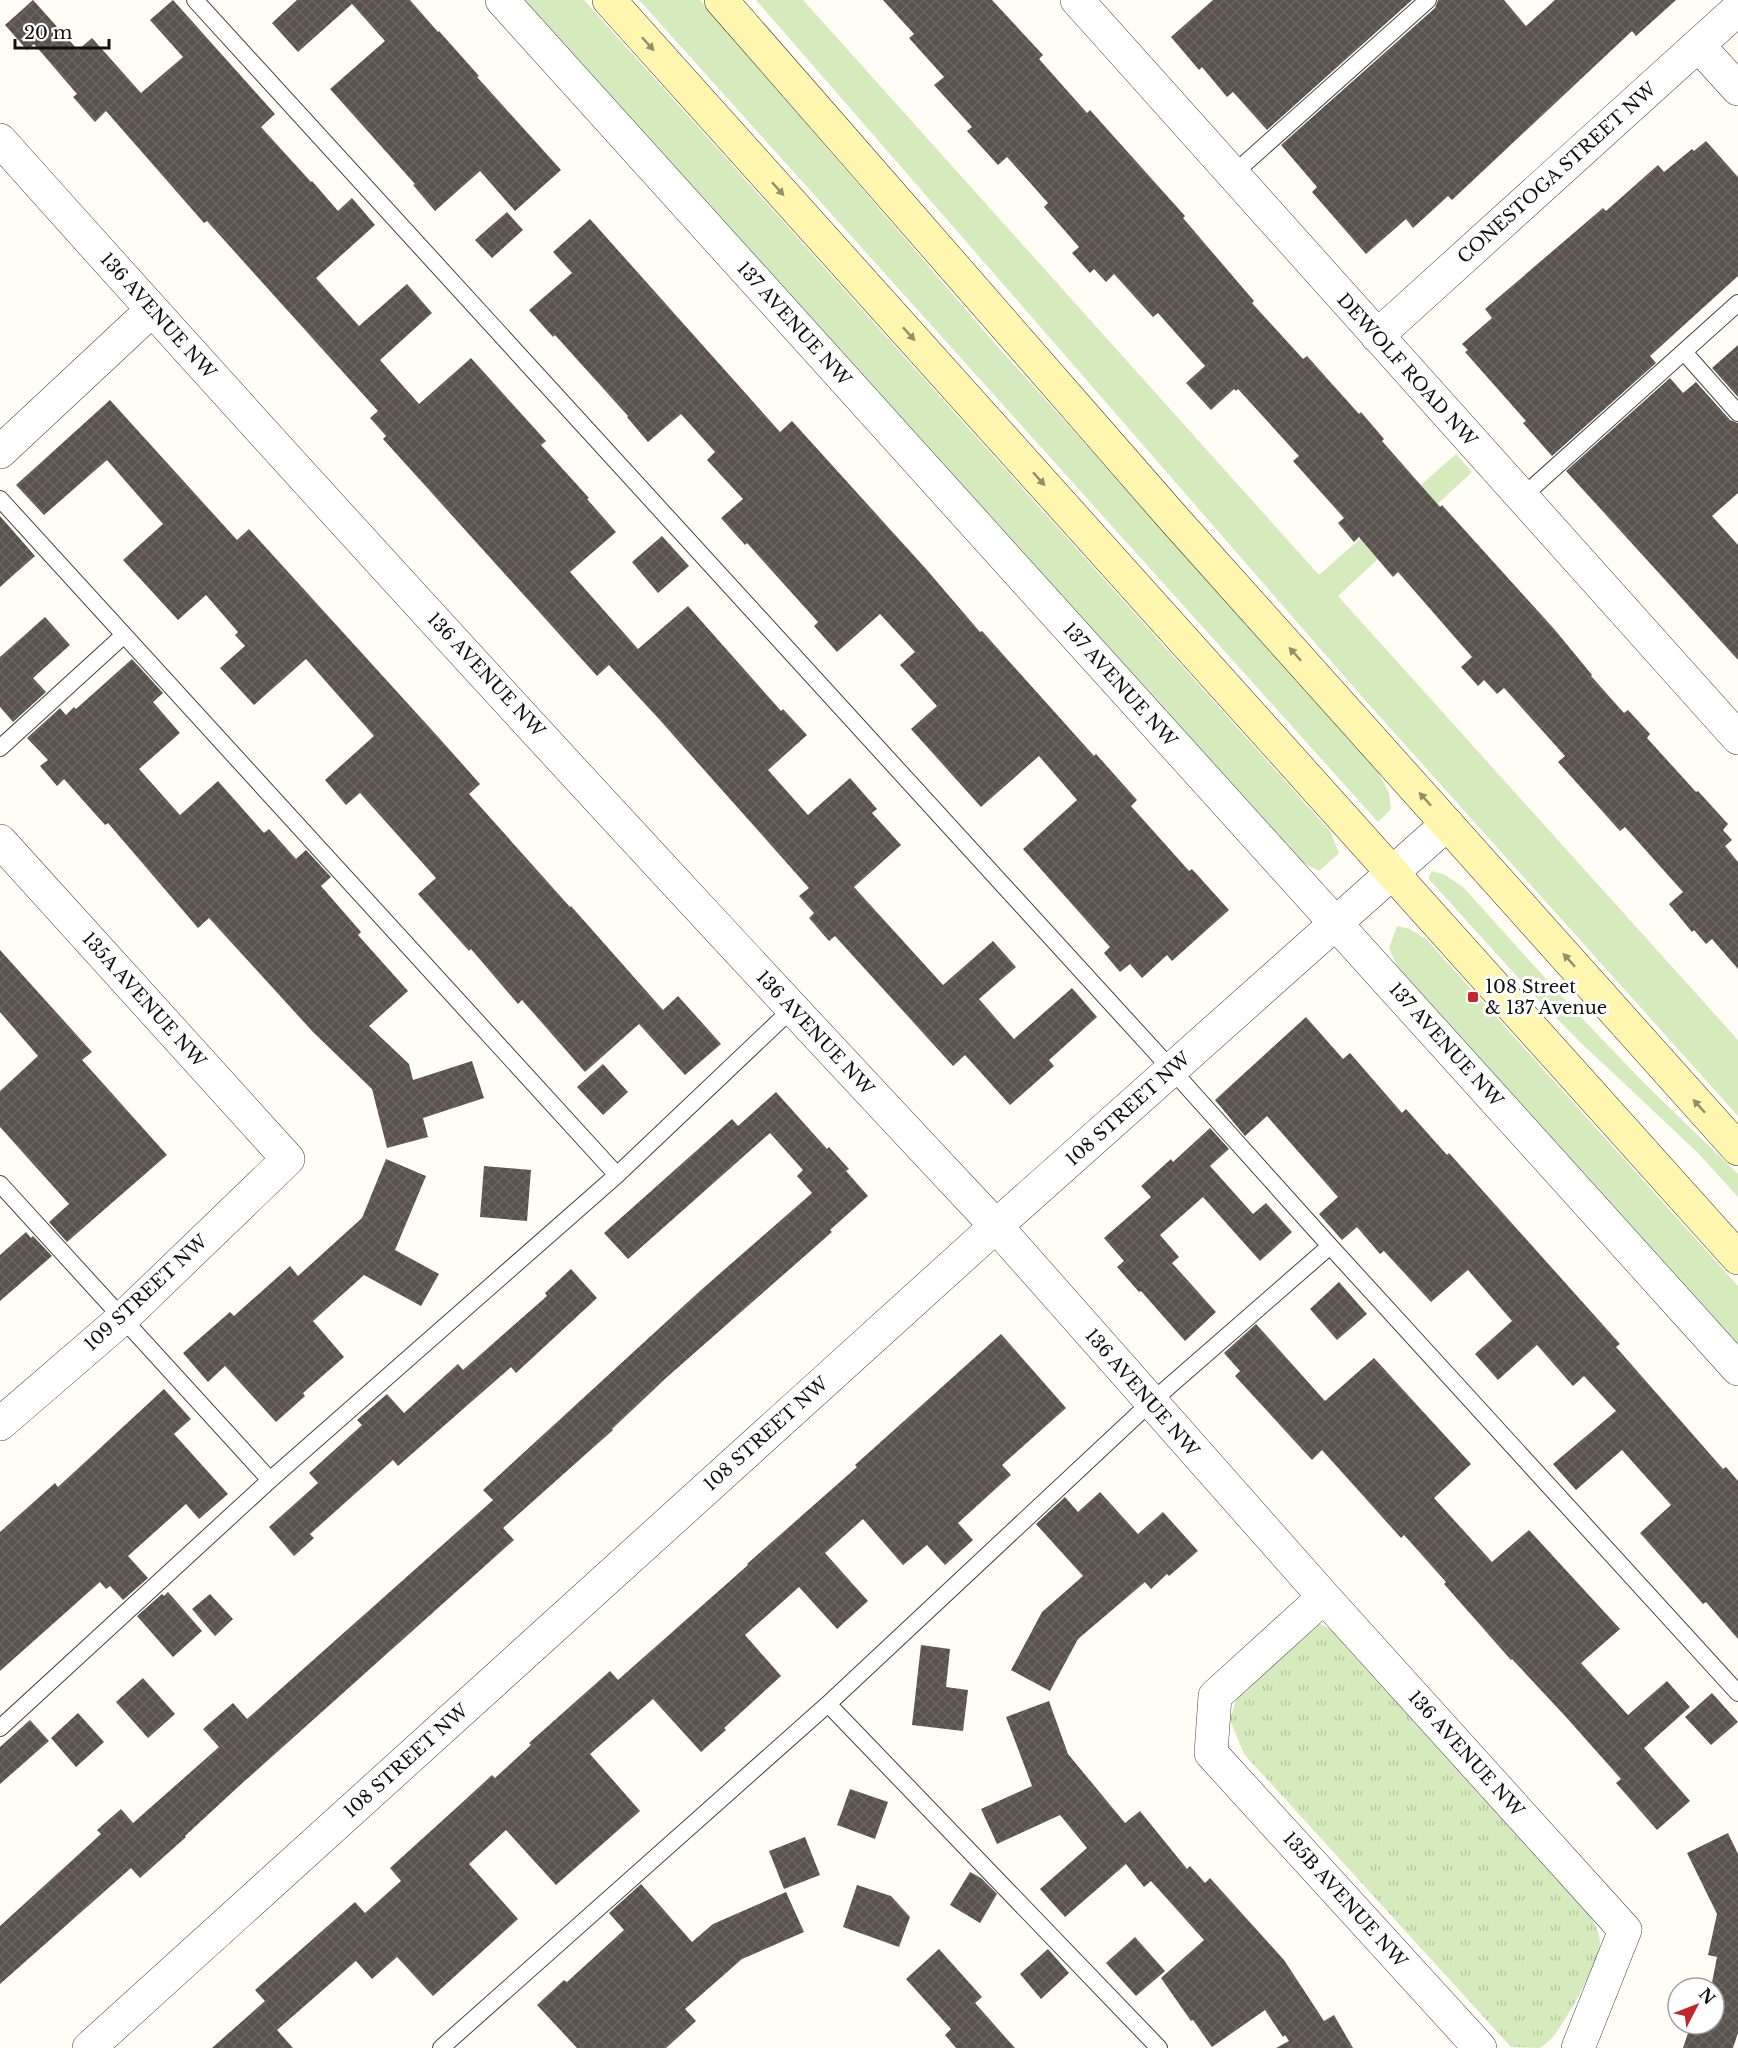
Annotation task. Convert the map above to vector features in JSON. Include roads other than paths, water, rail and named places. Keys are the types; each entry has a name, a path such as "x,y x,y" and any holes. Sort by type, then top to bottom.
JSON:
{"main road":[{"path":"609,0 1738,1258"},
{"path":"721,0 1173,519 1738,1149"}],"street":[{"name":"137 AVENUE NW","path":"502,0 1738,1369"},
{"name":"DEWOLF ROAD NW","path":"1092,5 1232,175 1738,738"},
{"name":"CONESTOGA STREET NW","path":"1377,336 1738,9"},
{"path":"1698,45 1738,89"},
{"name":"136 AVENUE NW","path":"0,140 152,310 792,1009 996,1226 1150,1403 1625,1930 1578,2048"},
{"path":"0,452 152,310"},
{"name":"108 STREET NW","path":"89,2048 996,1226 1447,824"},
{"name":"135A AVENUE NW","path":"0,842 288,1158"},
{"name":"109 STREET NW","path":"0,1424 124,1317 288,1158"},
{"name":"135B AVENUE NW","path":"1324,1597 1215,1696 1211,1753 1480,2048"}],"lane":[{"path":"195,0 1738,1693"},
{"path":"1232,175 1428,0"},
{"path":"1522,497 1738,303"},
{"path":"1684,352 1738,413"},
{"path":"0,499 617,1175"},
{"path":"0,748 124,635"},
{"path":"0,1728 270,1480 617,1175 792,1009"},
{"path":"0,1184 124,1317 270,1480"},
{"path":"441,2048 828,1704 1150,1403 1330,1246"},
{"path":"828,1704 1159,2048"}],"place":[{"name":"108 Street & 137 Avenue","path":"1473,997"}]}
